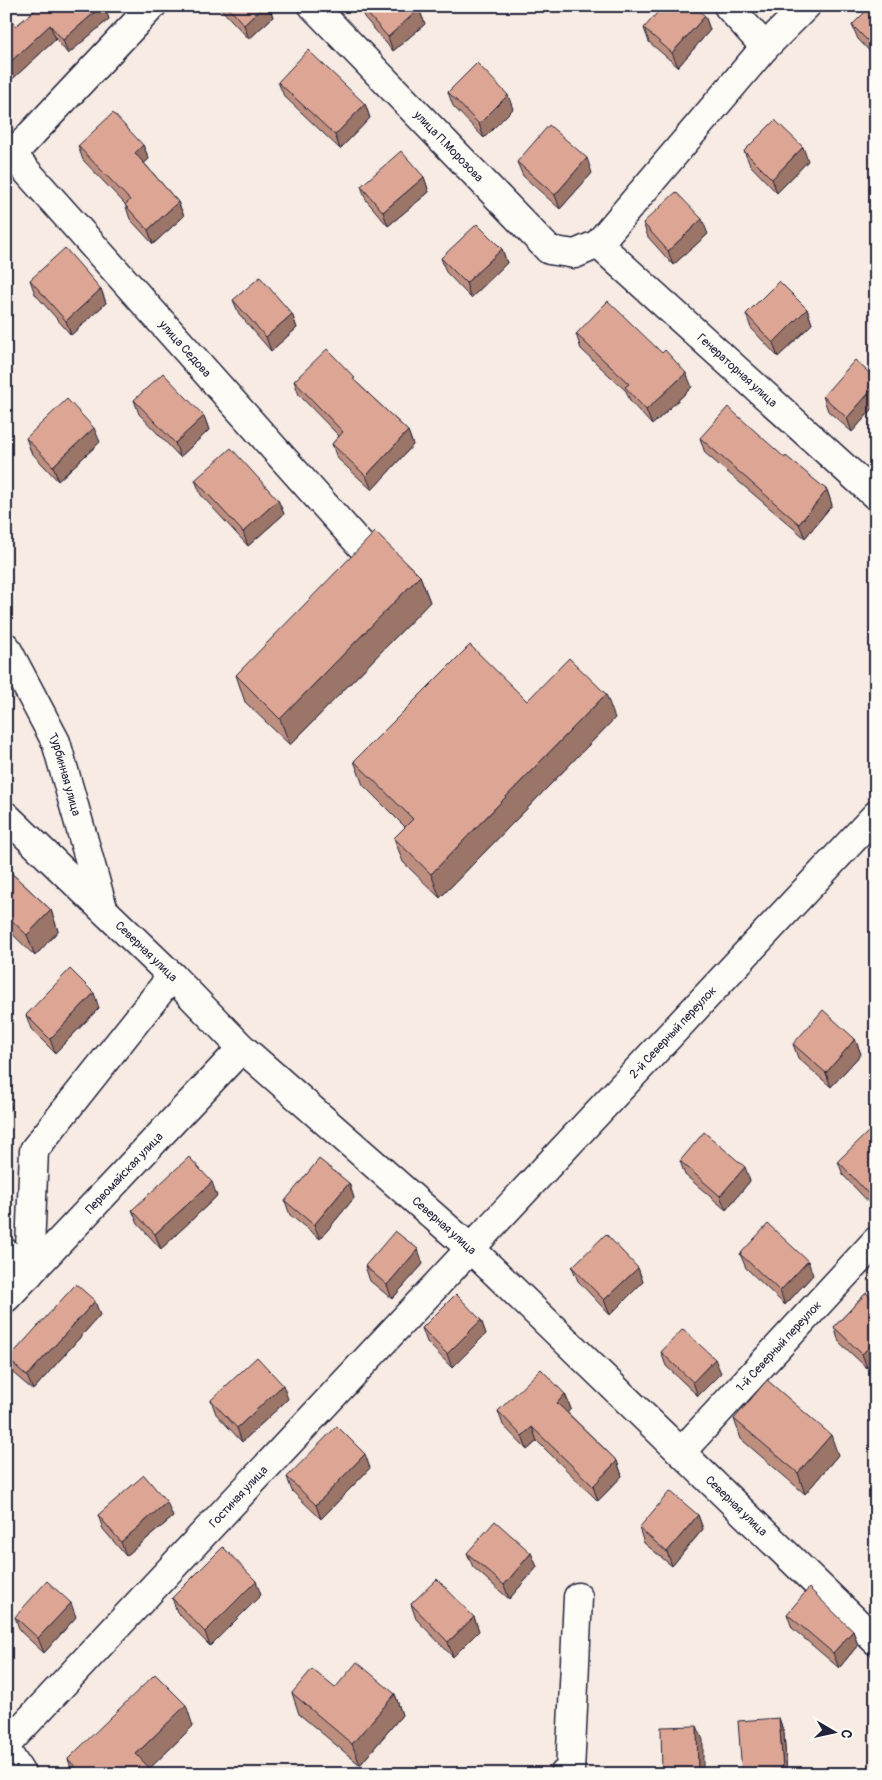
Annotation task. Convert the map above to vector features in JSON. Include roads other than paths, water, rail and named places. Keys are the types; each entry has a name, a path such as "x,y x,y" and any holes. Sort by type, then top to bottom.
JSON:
{"street":[{"path":"8,154 152,6"},
{"name":"улица П.Морозова","path":"313,6 549,250 575,254 598,244"},
{"path":"728,6 765,46"},
{"path":"598,244 765,46 806,6"},
{"name":"улица Седова","path":"8,154 363,548"},
{"name":"Генераторная улица","path":"598,244 876,496"},
{"name":"Турбинная улица","path":"6,647 56,742 103,910"},
{"name":"2-й Северный переулок","path":"470,1249 876,815"},
{"name":"Северная улица","path":"6,816 172,976 242,1048 470,1249 876,1641"},
{"path":"29,1274 34,1150 172,976"},
{"name":"Первомайская улица","path":"6,1298 242,1048"},
{"name":"1-й Северный переулок","path":"681,1452 876,1241"},
{"name":"Гостиная улица","path":"6,1745 470,1249"},
{"path":"6,1253 29,1274"},
{"path":"564,1774 570,1772 578,1597"},
{"path":"6,1750 21,1774"}]}
